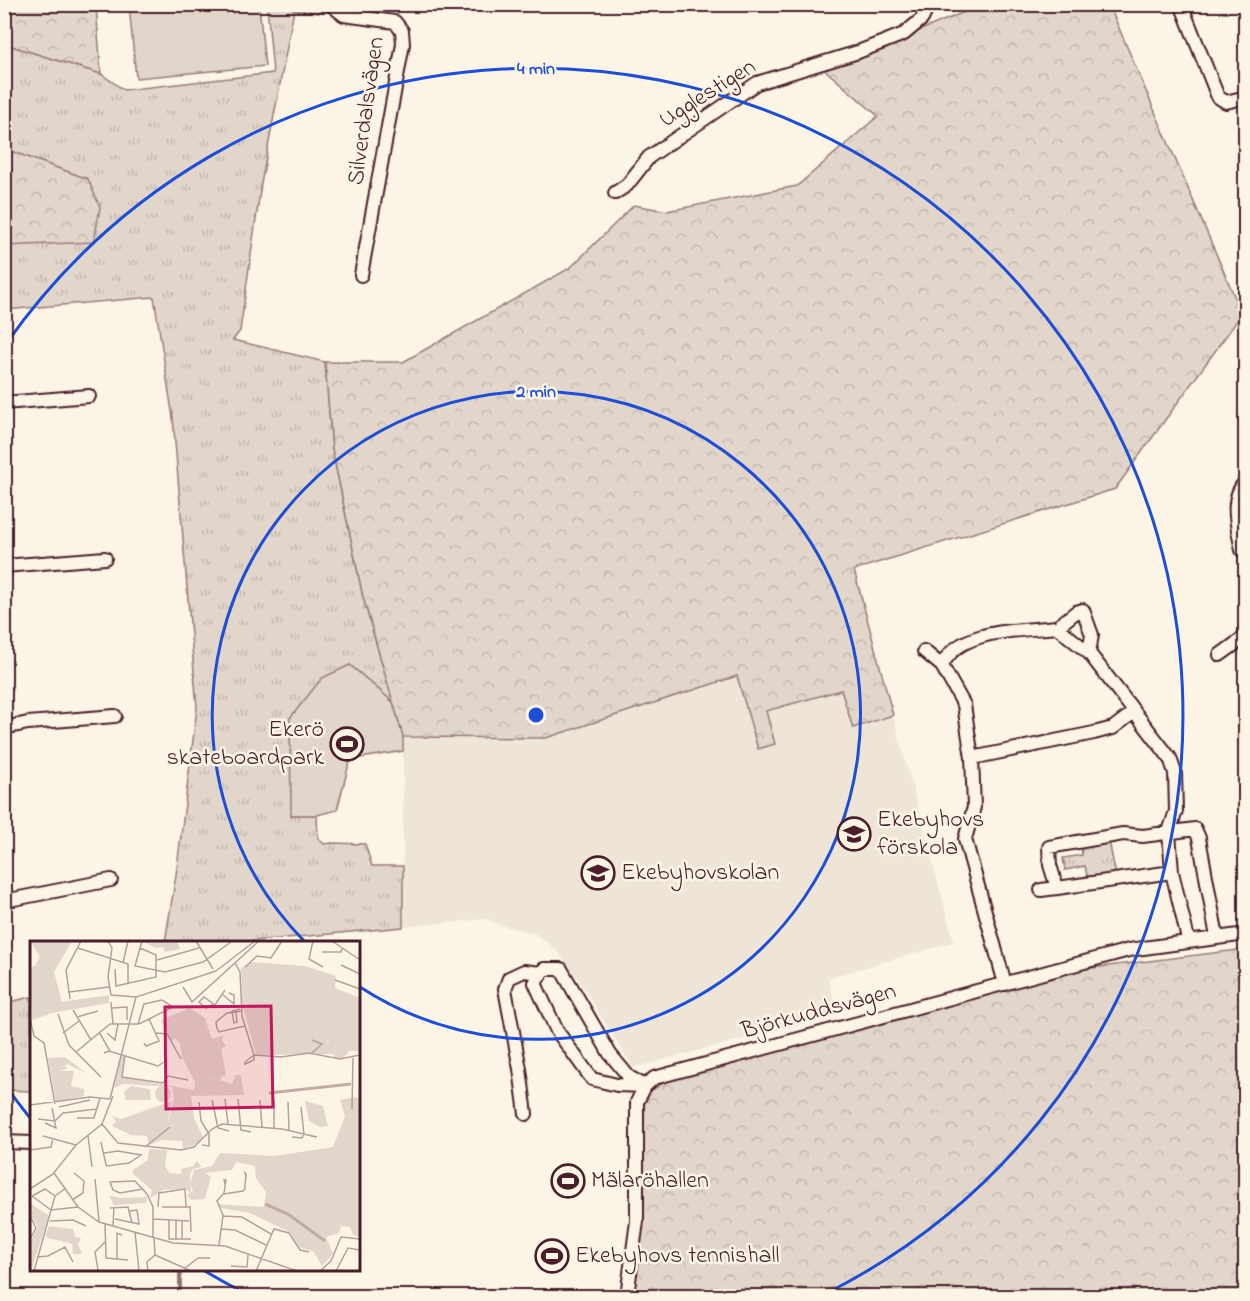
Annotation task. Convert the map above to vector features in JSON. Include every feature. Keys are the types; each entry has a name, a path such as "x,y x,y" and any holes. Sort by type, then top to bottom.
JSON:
{"street":[{"name":"Silverdalsvägen","path":"330,4 344,15 395,22 402,32 403,44 361,275"},
{"name":"Ugglestigen","path":"615,193 627,185 649,157 757,83 858,52 904,34 922,19 929,4"},
{"path":"1181,4 1218,97 1226,102 1245,97"},
{"path":"4,403 89,396"},
{"path":"1245,481 1234,513 1245,555"},
{"path":"4,566 105,558"},
{"path":"942,666 946,656 959,645 984,635 1057,627 1076,612 1083,610 1092,635 1089,653"},
{"path":"1057,627 1089,653 1173,764 1176,811 1169,832 1172,872 1187,942"},
{"path":"1220,655 1245,636"},
{"path":"924,651 942,666 964,705 972,758 974,807 964,839 1005,984"},
{"path":"972,758 1113,728 1134,712"},
{"path":"4,728 28,723 115,716"},
{"path":"1057,888 1050,865 1049,847 1123,834 1143,836 1195,829 1199,838 1217,937"},
{"path":"1041,890 1172,872"},
{"path":"4,901 111,880"},
{"name":"Björkuddsvägen","path":"645,1086 654,1078 668,1073 1129,950 1245,934"},
{"path":"544,969 561,969 610,1054 628,1077 645,1086 617,1085 592,1079 557,1031 535,983 544,969"},
{"path":"526,1114 505,990 508,978 524,970 541,973"},
{"path":"627,1296 637,1221 637,1102 645,1086"},
{"path":"4,1142 30,1143"}],"shaded area":[{"name":"Ekebyhovskolan","path":"737,676 765,711 842,690 853,728 893,715 954,942 828,978 838,1014 633,1068 578,979 558,952 536,934 500,925 487,919 403,927 403,737 546,738"}],"green space":[{"path":"4,5 96,5 101,74 5,44"},
{"path":"129,5 259,5 265,66 136,78"},
{"path":"267,5 320,5 319,13 294,10 261,184 240,331 233,340 325,362 332,449 363,597 393,702 350,665 292,815 317,815 318,838 324,844 365,844 372,866 403,866 403,927 256,941 165,941 176,875 197,708 173,418 154,297 5,310 5,246 88,179 5,149 5,44 101,74 124,90 273,73"},
{"path":"981,5 1109,5 1242,314 1115,489 854,570 893,715 853,728 841,690 766,711 775,744 758,749 737,676 546,738 403,737 363,597 332,449 325,362 403,362 570,268 634,205 667,211 797,186 878,116 825,70"},
{"path":"5,149 88,179 100,207 94,242 5,246"},
{"name":"Ekerö skateboardpark","path":"350,665 393,702 403,737 403,751 355,759 349,764 337,810 317,815 291,815 290,718 322,678"},
{"path":"1109,841 1116,876 1088,881 1085,866 1065,870 1063,858 1082,855 1081,846"},
{"path":"1245,949 1245,1296 633,1296 644,1208 642,1108 651,1091 669,1079 1076,970"},
{"path":"30,997 30,1091 5,1090 5,1003"}],"waterway":[{"path":"180,1271 180,1296"}],"place":[{"name":"Ekerö skateboardpark","path":"347,744"},
{"name":"Ekebyhovs förskola","path":"854,834"},
{"name":"Ekebyhovskolan","path":"598,873"},
{"name":"Mälaröhallen","path":"568,1181"},
{"name":"Ekebyhovs tennishall","path":"552,1256"}]}
